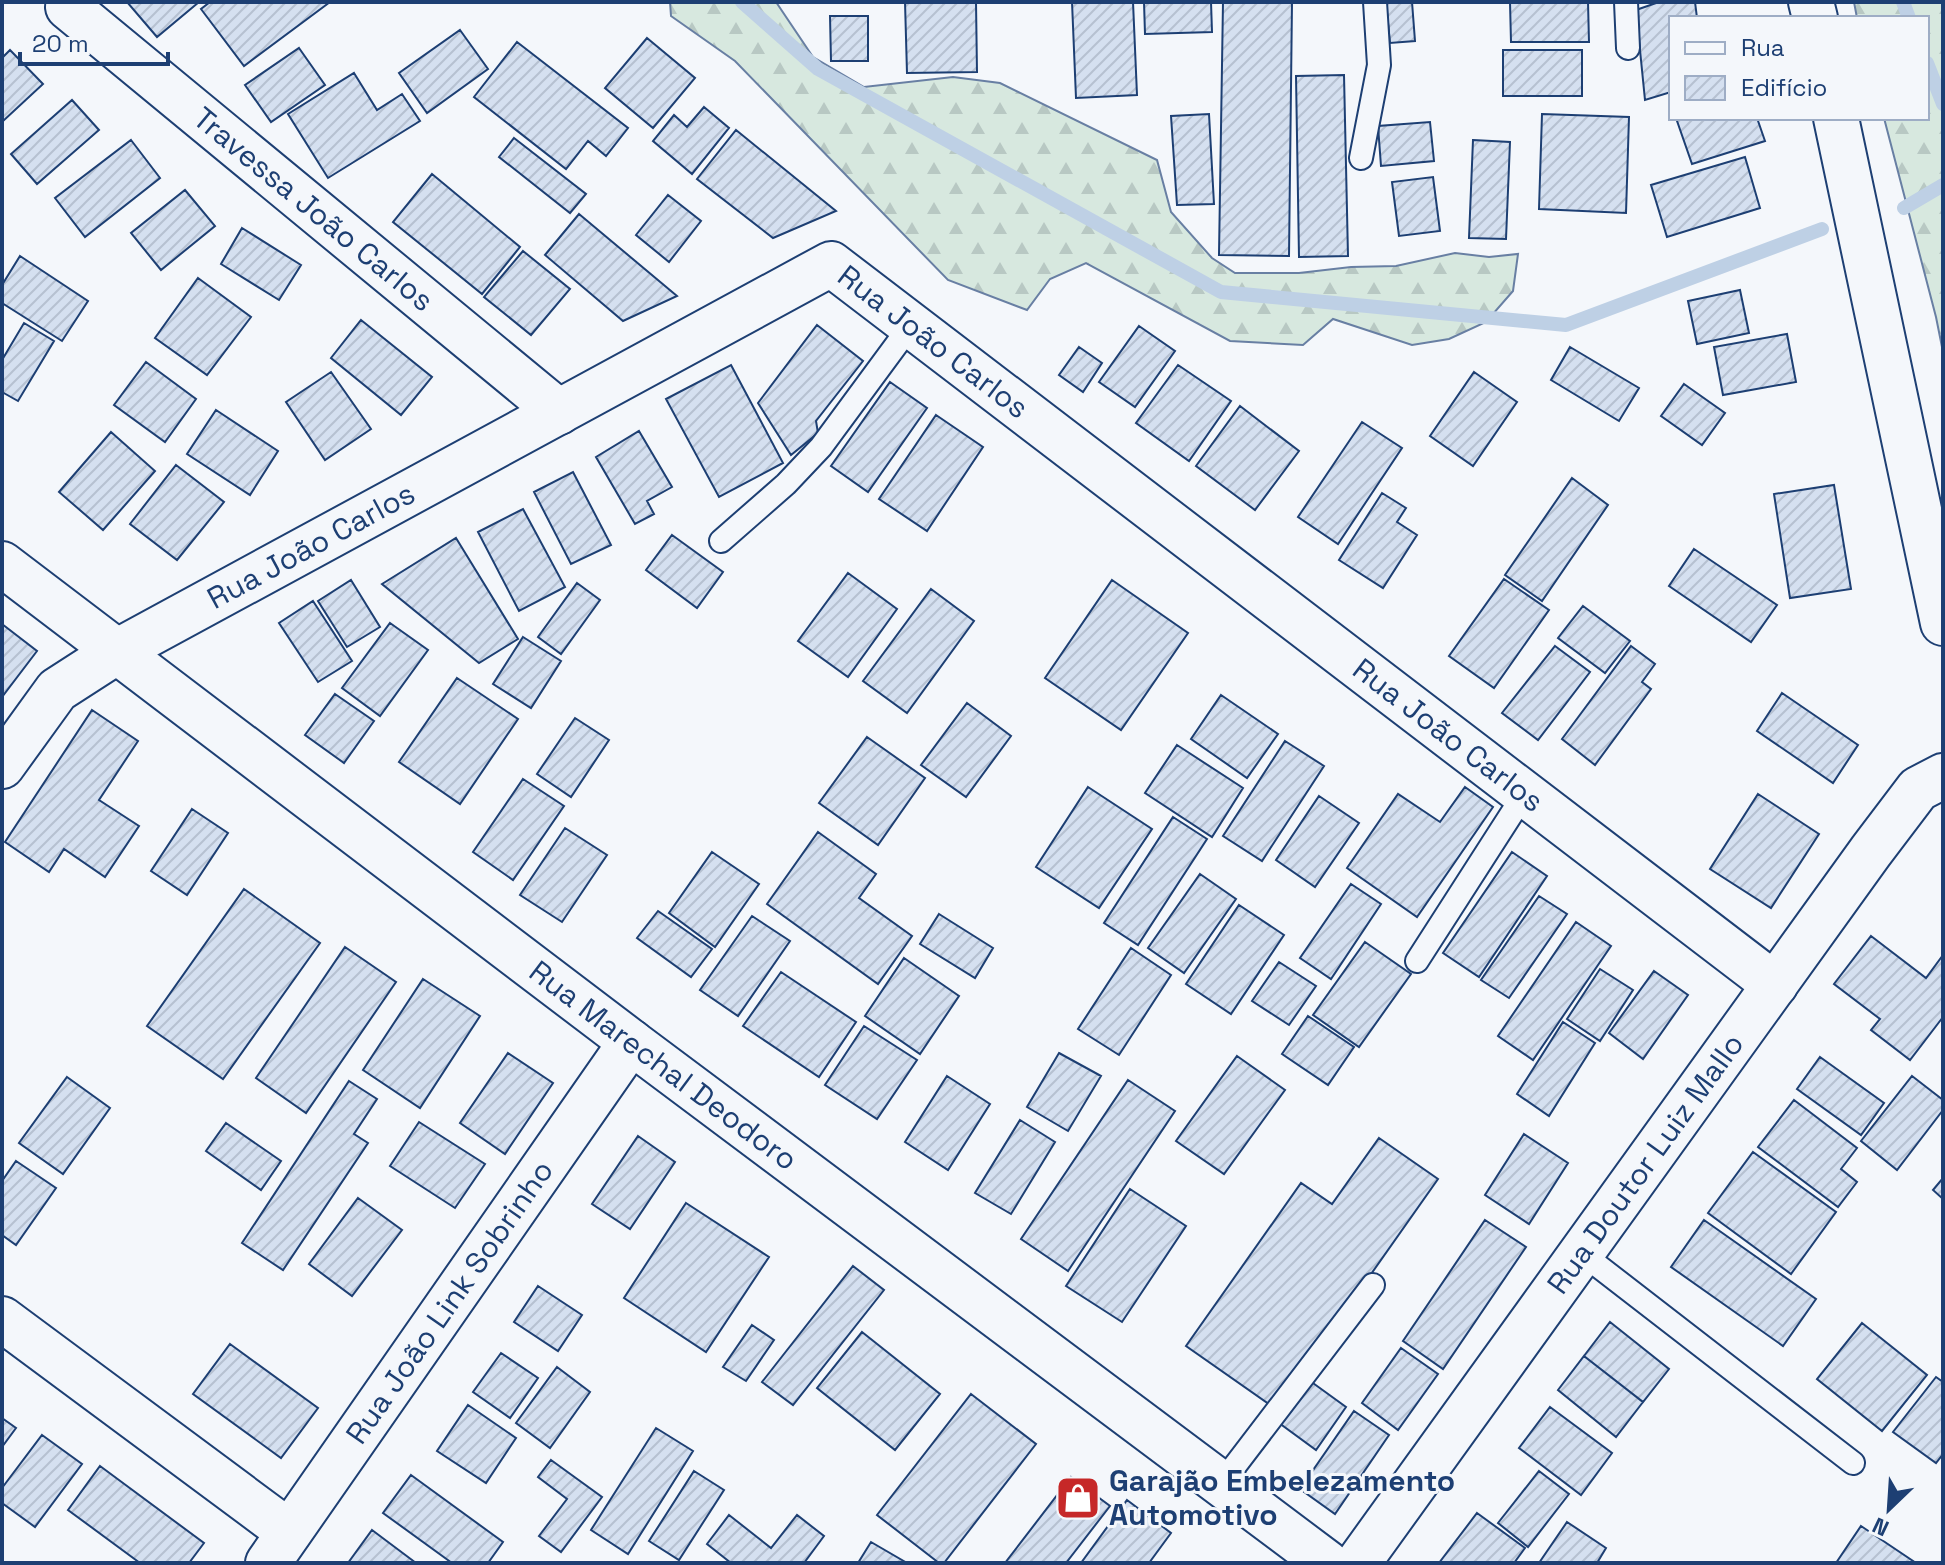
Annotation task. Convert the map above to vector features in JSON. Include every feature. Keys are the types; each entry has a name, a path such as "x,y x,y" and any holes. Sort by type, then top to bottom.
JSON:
{"street":[{"name":"Travessa João Carlos","path":"68,7 559,412"},
{"path":"1836,120 1943,623"},
{"name":"Rua João Carlos","path":"2,766 57,690 116,652 831,264 1775,985"},
{"name":"Rua Marechal Deodoro","path":"2,564 631,1042 1327,1563"},
{"name":"Rua Doutor Luiz Mallo","path":"1358,1563 1580,1252 1918,789 1943,776"},
{"name":"Rua João Link Sobrinho","path":"278,1548 631,1042"},
{"path":"2,1319 278,1548"}],"lane":[{"path":"1361,158 1379,65 1375,2"},
{"path":"1626,2 1628,48"},
{"path":"721,541 786,484 821,447 911,325"},
{"path":"1417,961 1525,793"},
{"path":"1580,1252 1853,1463"},
{"path":"1221,1484 1373,1285"}],"green space":[{"path":"670,2 776,2 813,57 864,87 953,77 1000,83 1157,160 1171,212 1212,258 1235,273 1299,273 1396,266 1455,253 1489,257 1518,254 1513,291 1486,322 1449,339 1412,345 1333,319 1303,345 1230,341 1086,263 1050,279 1027,310 948,280 735,61 671,16"},
{"path":"1854,2 1943,2 1943,352 1885,120 1929,120 1929,16 1857,16"}],"building":[{"path":"127,2 199,2 157,37"},
{"path":"210,2 330,2 244,66 201,9"},
{"path":"905,2 976,2 977,72 907,73"},
{"path":"1072,2 1133,2 1137,95 1076,98"},
{"path":"1144,2 1211,2 1212,32 1145,34"},
{"path":"1223,2 1292,2 1289,256 1219,255"},
{"path":"1386,2 1412,2 1415,41 1390,43"},
{"path":"1510,2 1588,2 1589,42 1511,42"},
{"path":"1659,2 1695,2 1697,16 1669,16 1669,93 1645,100 1636,10"},
{"path":"830,16 868,16 868,61 831,61"},
{"path":"460,30 488,69 427,113 399,73"},
{"path":"647,38 695,78 653,128 605,88"},
{"path":"517,42 628,128 606,156 588,141 566,169 474,97"},
{"path":"299,48 325,85 271,122 245,85"},
{"path":"10,50 43,84 2,122 2,58"},
{"path":"1503,50 1582,50 1582,96 1503,96"},
{"path":"354,73 377,110 402,94 420,121 328,178 288,114"},
{"path":"1344,75 1348,256 1299,257 1296,76"},
{"path":"72,100 99,130 37,184 11,154"},
{"path":"704,107 729,128 692,174 653,141 674,115 687,127"},
{"path":"1209,114 1214,204 1177,205 1171,116"},
{"path":"1542,114 1629,117 1626,213 1539,209"},
{"path":"1677,120 1758,120 1765,141 1692,164"},
{"path":"1430,122 1434,161 1381,166 1378,126"},
{"path":"736,130 836,211 773,238 697,179"},
{"path":"514,138 586,194 570,213 499,157"},
{"path":"131,140 160,178 85,237 55,198"},
{"path":"1473,140 1510,142 1506,239 1469,238"},
{"path":"1745,157 1760,208 1667,237 1651,185"},
{"path":"432,174 520,247 482,294 393,222"},
{"path":"1433,177 1440,231 1399,236 1392,182"},
{"path":"185,190 215,226 161,270 131,233"},
{"path":"668,195 701,221 669,262 636,235"},
{"path":"579,214 677,296 623,321 545,255"},
{"path":"242,228 301,265 279,300 221,264"},
{"path":"523,251 570,289 531,335 484,297"},
{"path":"20,256 88,301 62,341 2,303 2,285"},
{"path":"198,278 251,317 207,375 155,338"},
{"path":"1740,290 1749,333 1697,344 1688,301"},
{"path":"361,320 432,377 401,415 331,358"},
{"path":"24,323 54,341 18,401 2,392 2,360"},
{"path":"817,325 863,361 816,421 818,433 791,455 758,403"},
{"path":"1139,326 1175,351 1135,407 1099,382"},
{"path":"1787,334 1796,382 1723,395 1714,347"},
{"path":"1079,347 1102,363 1083,392 1059,375"},
{"path":"1570,347 1639,388 1619,421 1551,380"},
{"path":"146,362 196,399 165,442 114,405"},
{"path":"731,365 783,463 719,497 666,399"},
{"path":"1178,365 1231,401 1189,461 1136,423"},
{"path":"331,372 371,429 325,460 286,402"},
{"path":"1474,372 1517,402 1473,466 1430,436"},
{"path":"890,382 927,408 868,492 831,466"},
{"path":"1684,384 1725,413 1702,445 1661,416"},
{"path":"1240,406 1299,451 1255,510 1196,466"},
{"path":"216,410 278,451 250,495 187,454"},
{"path":"936,415 983,447 927,531 879,499"},
{"path":"1362,422 1402,448 1338,544 1298,517"},
{"path":"639,431 672,487 647,501 654,514 635,524 596,457"},
{"path":"111,432 155,471 103,530 59,492"},
{"path":"176,465 224,502 177,560 130,524"},
{"path":"573,472 611,545 571,564 534,492"},
{"path":"1572,478 1608,505 1542,601 1505,575"},
{"path":"1834,485 1851,589 1790,598 1774,494"},
{"path":"1382,493 1406,508 1397,522 1417,535 1383,588 1339,560"},
{"path":"523,509 565,587 519,611 478,532"},
{"path":"672,535 723,572 697,608 646,570"},
{"path":"456,538 518,639 479,663 382,584"},
{"path":"1694,549 1777,605 1751,642 1669,586"},
{"path":"848,573 897,609 848,677 798,641"},
{"path":"1504,579 1549,610 1494,688 1449,656"},
{"path":"351,580 380,627 347,647 318,601"},
{"path":"1112,580 1188,633 1121,730 1045,678"},
{"path":"577,583 600,600 561,654 538,637"},
{"path":"931,589 974,621 907,713 863,681"},
{"path":"313,601 352,661 318,682 279,623"},
{"path":"1583,606 1630,641 1605,673 1558,638"},
{"path":"390,623 428,650 380,716 342,688"},
{"path":"2,624 37,651 2,697"},
{"path":"523,637 561,661 531,708 493,684"},
{"path":"1555,646 1590,672 1538,740 1502,713"},
{"path":"1631,646 1655,664 1642,682 1651,689 1595,765 1562,739"},
{"path":"457,678 518,719 460,804 399,762"},
{"path":"1782,693 1858,745 1833,783 1757,731"},
{"path":"335,694 374,721 344,763 305,735"},
{"path":"1221,695 1278,734 1247,778 1191,739"},
{"path":"967,703 1011,736 966,797 921,765"},
{"path":"92,710 138,741 99,800 139,826 105,877 64,849 49,872 5,842"},
{"path":"575,718 609,740 571,797 537,774"},
{"path":"867,737 925,778 878,845 819,803"},
{"path":"1285,741 1324,766 1262,861 1223,836"},
{"path":"1177,745 1243,788 1212,837 1145,793"},
{"path":"523,779 564,806 513,880 473,852"},
{"path":"1088,787 1152,829 1099,908 1036,867"},
{"path":"1465,787 1493,807 1417,917 1347,868 1398,794 1440,822"},
{"path":"1758,794 1819,834 1771,908 1710,869"},
{"path":"1319,796 1359,823 1315,887 1276,860"},
{"path":"192,809 228,833 187,895 151,871"},
{"path":"1173,817 1207,839 1138,945 1104,923"},
{"path":"565,828 607,855 562,922 520,895"},
{"path":"818,832 876,874 859,898 912,936 878,984 767,904"},
{"path":"712,852 759,884 715,947 669,913"},
{"path":"1512,852 1547,876 1479,977 1443,953"},
{"path":"1200,874 1236,899 1184,973 1148,948"},
{"path":"1351,884 1381,904 1331,979 1300,958"},
{"path":"244,889 320,943 223,1079 147,1026"},
{"path":"1539,896 1567,914 1509,998 1481,980"},
{"path":"1239,905 1284,935 1231,1014 1186,984"},
{"path":"658,911 712,949 691,977 637,938"},
{"path":"939,914 993,948 975,978 920,944"},
{"path":"752,916 790,941 738,1016 700,990"},
{"path":"1576,922 1611,946 1533,1060 1498,1036"},
{"path":"1871,936 1926,978 1943,955 1943,1017 1910,1060 1871,1030 1880,1019 1834,984"},
{"path":"1365,942 1411,974 1359,1047 1313,1015"},
{"path":"345,947 396,982 306,1113 256,1078"},
{"path":"1131,948 1171,975 1119,1055 1078,1029"},
{"path":"904,958 959,996 920,1054 865,1016"},
{"path":"1279,962 1316,986 1289,1025 1252,1001"},
{"path":"1600,969 1633,990 1600,1041 1567,1019"},
{"path":"1654,971 1688,995 1643,1059 1609,1033"},
{"path":"781,972 856,1022 819,1077 743,1026"},
{"path":"423,979 480,1016 420,1108 363,1070"},
{"path":"1308,1016 1354,1047 1328,1085 1282,1054"},
{"path":"1563,1022 1595,1043 1549,1116 1517,1094"},
{"path":"864,1026 917,1060 877,1119 825,1085"},
{"path":"508,1053 553,1083 505,1154 460,1123"},
{"path":"1059,1053 1101,1076 1068,1131 1027,1107"},
{"path":"1237,1056 1285,1090 1224,1174 1176,1141"},
{"path":"1820,1057 1884,1103 1861,1135 1797,1089"},
{"path":"947,1076 990,1104 948,1170 905,1142"},
{"path":"1912,1076 1943,1100 1943,1110 1897,1170 1861,1141"},
{"path":"67,1077 110,1108 63,1174 19,1143"},
{"path":"1128,1080 1175,1111 1068,1271 1021,1239"},
{"path":"349,1081 377,1099 354,1134 368,1143 283,1270 242,1243"},
{"path":"1794,1100 1857,1148 1841,1169 1857,1182 1838,1207 1758,1147"},
{"path":"1020,1120 1055,1142 1011,1214 975,1193"},
{"path":"419,1122 485,1164 455,1208 390,1166"},
{"path":"226,1123 281,1161 261,1190 206,1151"},
{"path":"1524,1134 1568,1163 1529,1224 1485,1195"},
{"path":"638,1136 675,1162 630,1229 592,1204"},
{"path":"1379,1138 1438,1179 1276,1409 1186,1346 1301,1183 1332,1204"},
{"path":"1753,1152 1836,1212 1791,1274 1708,1213"},
{"path":"16,1161 56,1188 16,1245 2,1235 2,1181"},
{"path":"1943,1178 1943,1199 1933,1190"},
{"path":"1130,1189 1186,1226 1122,1322 1066,1286"},
{"path":"358,1198 402,1230 352,1296 309,1264"},
{"path":"686,1203 769,1257 706,1352 624,1298"},
{"path":"1485,1220 1526,1247 1443,1369 1403,1341"},
{"path":"1704,1220 1816,1299 1783,1346 1671,1267"},
{"path":"853,1266 884,1290 793,1405 762,1382"},
{"path":"538,1286 582,1315 558,1351 514,1322"},
{"path":"1610,1322 1669,1369 1643,1402 1584,1356"},
{"path":"1862,1323 1927,1375 1882,1431 1817,1379"},
{"path":"752,1325 774,1340 746,1381 723,1367"},
{"path":"862,1332 940,1394 895,1450 817,1388"},
{"path":"230,1344 318,1408 281,1458 193,1394"},
{"path":"1401,1348 1438,1374 1398,1430 1362,1403"},
{"path":"501,1353 538,1378 510,1418 473,1392"},
{"path":"1584,1356 1643,1402 1616,1437 1558,1390"},
{"path":"557,1367 590,1392 550,1448 516,1423"},
{"path":"1936,1377 1943,1382 1943,1454 1936,1463 1893,1432"},
{"path":"1306,1378 1346,1407 1316,1450 1275,1420"},
{"path":"971,1394 1036,1444 944,1563 939,1563 877,1515"},
{"path":"468,1405 516,1438 486,1483 437,1451"},
{"path":"1550,1407 1612,1453 1581,1495 1519,1448"},
{"path":"1354,1411 1389,1435 1335,1514 1300,1489"},
{"path":"2,1418 16,1428 2,1447"},
{"path":"656,1428 693,1451 628,1554 591,1530"},
{"path":"42,1435 82,1464 35,1527 2,1503 2,1488"},
{"path":"551,1460 602,1497 561,1552 539,1536 567,1499 538,1477"},
{"path":"100,1466 204,1543 189,1563 140,1563 68,1510"},
{"path":"694,1471 724,1490 679,1560 649,1541"},
{"path":"1539,1471 1569,1494 1528,1547 1498,1523"},
{"path":"411,1475 503,1542 488,1563 452,1563 383,1513"},
{"path":"1071,1477 1110,1506 1066,1563 1005,1563"},
{"path":"1127,1500 1171,1533 1149,1563 1081,1563"},
{"path":"1477,1513 1525,1548 1514,1563 1439,1563"},
{"path":"729,1515 771,1548 797,1515 824,1536 804,1563 731,1563 707,1544"},
{"path":"1567,1522 1606,1548 1597,1563 1539,1563"},
{"path":"1861,1526 1916,1563 1836,1563"},
{"path":"372,1530 416,1563 348,1563"},
{"path":"871,1542 907,1563 858,1563"}],"waterway":[{"path":"742,2 818,69 1221,292 1566,325 1822,229"},
{"path":"1903,2 1908,16"},
{"path":"1929,68 1943,104"},
{"path":"1904,208 1943,185"}],"place":[{"name":"Garajão Embelezamento Automotivo","path":"1078,1498"}]}
